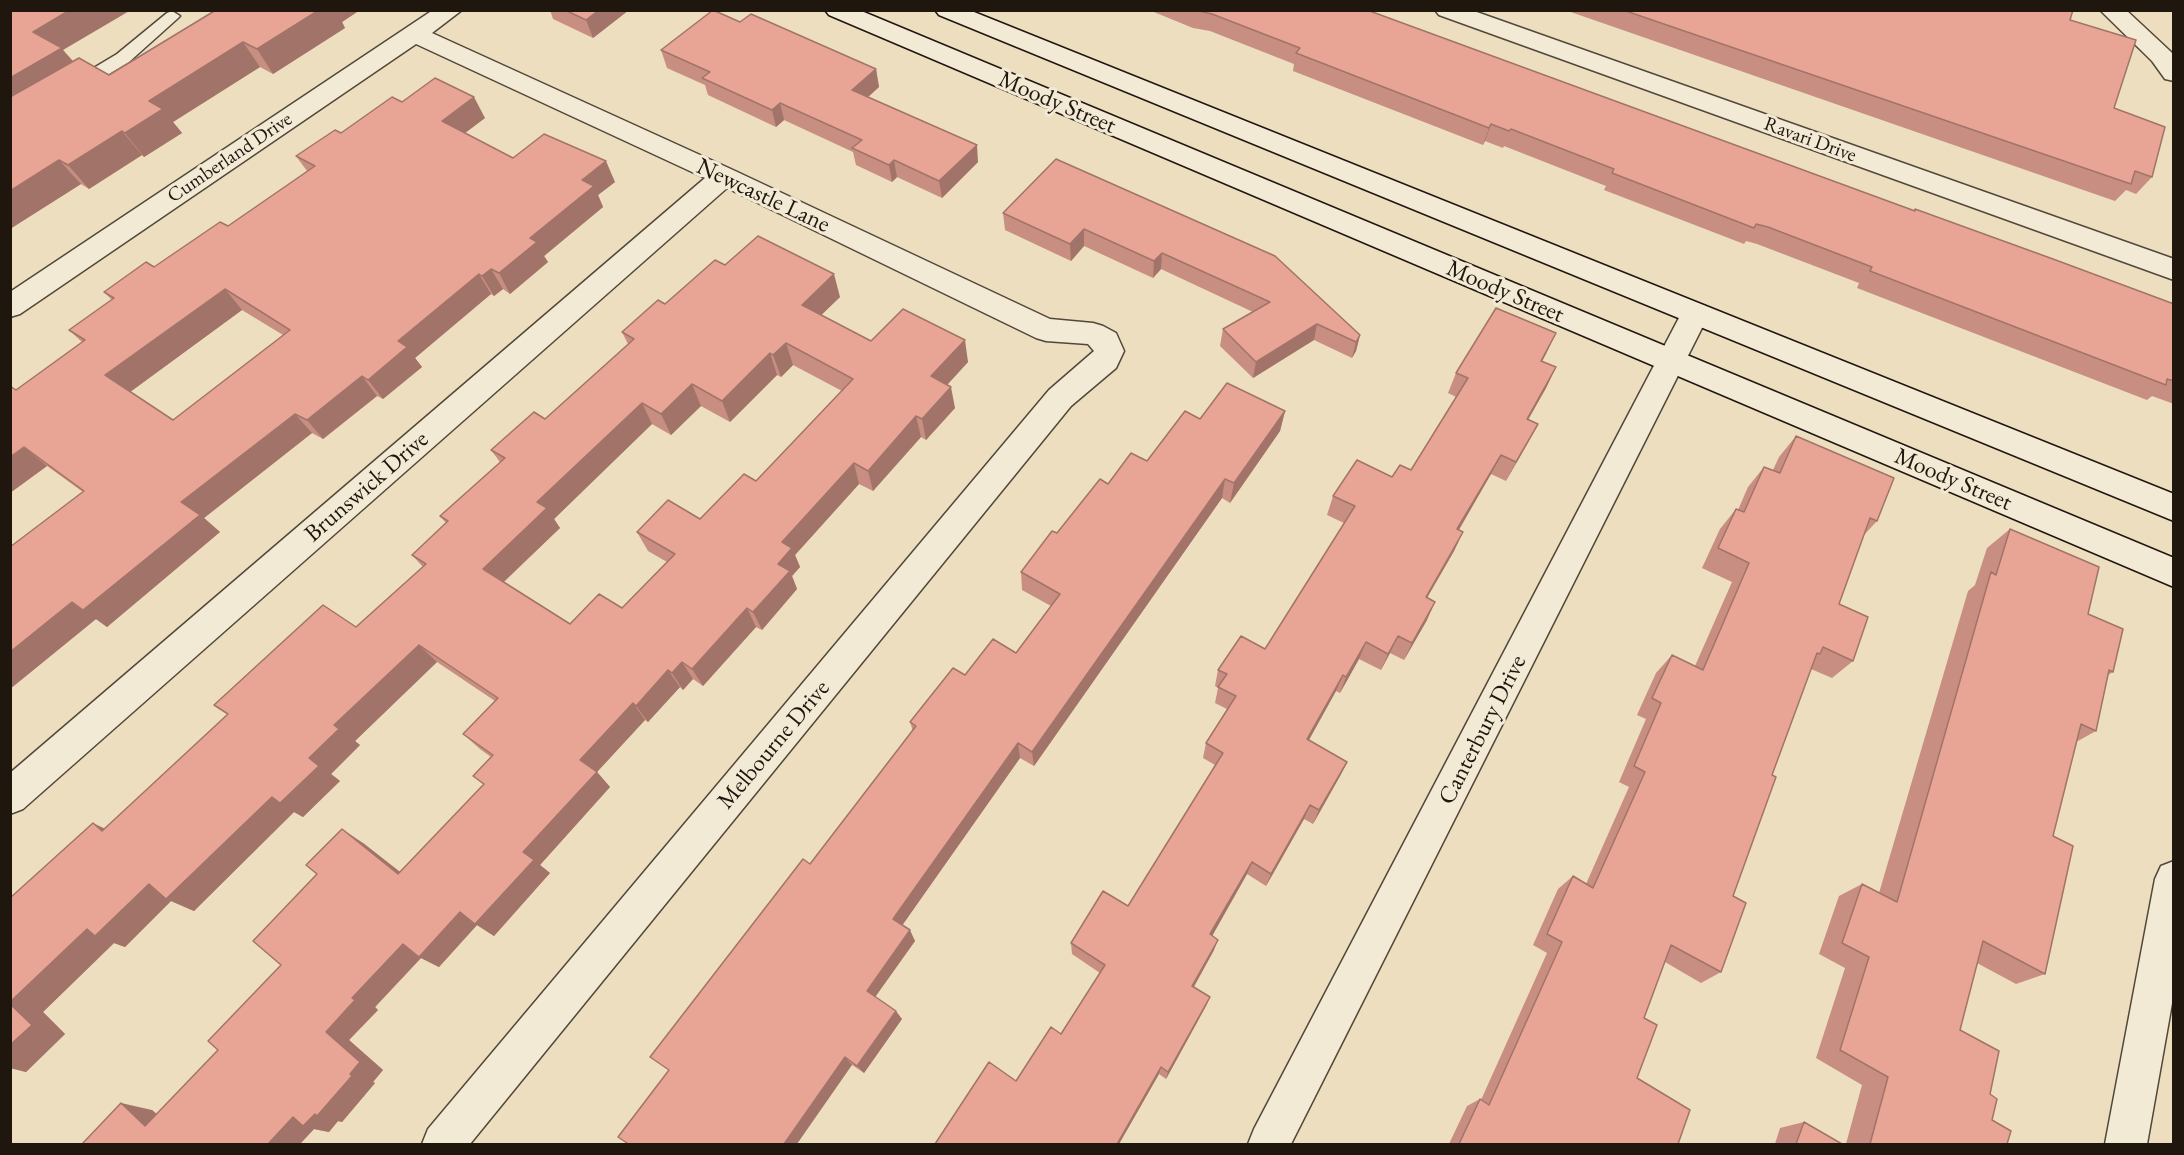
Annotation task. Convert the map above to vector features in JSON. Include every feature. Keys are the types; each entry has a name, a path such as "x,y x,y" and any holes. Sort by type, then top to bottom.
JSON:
{"street":[{"name":"Cumberland Drive","path":"10,306 450,10"},
{"name":"Moody Street","path":"837,10 2174,573"},
{"name":"Moody Street","path":"947,10 2174,508"},
{"name":"Ravari Drive","path":"1447,10 2174,270"},
{"path":"2112,10 2161,56 2174,73"},
{"name":"Newcastle Lane","path":"414,34 724,176 1046,330 1093,334 1106,341 1109,351"},
{"name":"Brunswick Drive","path":"10,797 724,176"},
{"name":"Canterbury Drive","path":"1269,1144 1695,314"},
{"name":"Melbourne Drive","path":"443,1144 1060,398 1106,360 1109,351"},
{"path":"2126,1144 2174,879"}],"lane":[{"path":"62,95 123,58 172,12"}],"building":[{"path":"10,10 70,10 33,32 62,48 10,78"},
{"path":"216,10 319,10 257,49 243,42 149,101 163,109 125,133 122,131 68,165 59,160 10,191 10,97 79,58 109,75"},
{"path":"565,10 599,10 586,20"},
{"path":"713,10 740,22 751,14 876,69 852,90 977,145 939,181 894,160 889,165 852,148 862,140 780,103 772,110 702,78 710,72 661,50"},
{"path":"1195,10 1367,10 2174,304 2174,381 2167,379 2166,385 1870,271 1872,267 1768,227 1756,224 1754,228 1612,173 1614,169 1511,129 1509,131 1491,124 1489,128 1296,53 1300,48 1212,14"},
{"path":"1623,10 2073,10 2070,20 2136,40 2114,108 2165,127 2152,177 2135,171 2131,184"},
{"path":"435,78 474,97 442,121 513,158 544,134 606,161 582,180 594,186 530,238 537,242 499,273 491,269 482,276 479,274 398,341 407,347 368,380 362,376 307,420 295,414 181,502 200,515 83,610 72,602 10,652 10,547 84,491 24,447 10,457 10,386 16,390 85,340 69,330 114,298 104,292 146,262 154,267 220,222 228,226 315,166 296,156 335,130 341,133 392,97 402,102","holes":["225,289 290,330 173,420 105,375"]},
{"path":"1056,159 1275,256 1360,335 1356,342 1317,324 1256,362 1223,329 1270,302 1162,253 1154,261 1084,229 1070,244 1003,213"},
{"path":"758,236 834,274 802,305 871,341 903,309 965,340 931,376 951,387 922,419 916,416 868,471 854,463 782,542 792,548 778,564 790,571 753,612 747,608 692,669 682,662 672,673 668,670 636,706 633,703 580,760 597,772 523,852 534,860 475,924 460,912 419,957 403,944 352,998 355,1000 326,1032 360,1062 350,1074 352,1076 317,1116 315,1114 303,1126 293,1117 268,1144 82,1144 121,1103 145,1126 218,1050 208,1041 281,965 253,941 317,874 306,865 342,829 398,874 484,784 473,776 493,755 463,734 498,698 419,645 334,725 339,729 309,758 319,766 280,803 272,797 166,899 149,884 95,936 87,929 10,1002 10,898 93,823 102,831 228,714 214,705 323,605 356,627 426,564 412,555 448,521 440,516 505,458 491,450 534,412 545,419 634,339 622,332 658,300 665,304 715,260 725,265","holes":["786,343 853,379 756,481 744,474 700,519 668,500 637,532 675,554 622,608 599,594 570,624 483,569 547,508 537,502 642,403 661,414 692,384 722,401 770,353 773,355"]},
{"path":"1496,308 1556,333 1541,361 1556,367 1527,419 1538,424 1516,462 1501,455 1457,529 1463,532 1426,597 1435,602 1412,643 1398,636 1388,654 1366,642 1346,677 1343,675 1307,739 1347,762 1319,810 1310,805 1271,874 1252,862 1210,934 1218,940 1192,986 1210,997 1168,1072 1161,1067 1117,1144 935,1144 989,1062 1016,1081 1051,1027 1061,1034 1105,965 1071,943 1103,891 1128,906 1223,753 1206,743 1236,696 1218,687 1227,674 1218,670 1241,636 1265,649 1355,506 1333,496 1357,460 1392,477 1400,465 1411,470 1468,378 1456,373"},
{"path":"1227,383 1285,411 1234,483 1225,479 1032,752 1018,743 893,919 910,930 867,991 896,1011 857,1066 845,1057 784,1144 626,1144 618,1137 669,1070 650,1057 803,859 810,864 916,726 910,722 953,668 965,675 993,639 1016,653 1060,594 1021,572 1052,531 1057,533 1100,479 1108,484 1131,453 1147,461 1185,411 1200,419"},
{"path":"1796,436 1894,478 1877,521 1870,518 1839,604 1868,617 1853,661 1823,647 1820,654 1817,653 1772,775 1776,777 1733,896 1746,903 1721,972 1671,945 1644,1018 1657,1025 1637,1078 1690,1110 1678,1144 1459,1144 1480,1099 1489,1105 1562,942 1547,934 1573,876 1593,888 1645,772 1634,766 1661,703 1652,698 1672,655 1703,670 1749,563 1718,548 1736,509 1744,512 1764,467 1780,473"},
{"path":"2010,529 2099,567 2088,614 2123,629 2113,672 2109,670 2096,731 2081,724 2053,836 2073,846 2045,974 1983,941 1960,1030 1999,1051 1990,1094 1997,1099 1992,1120 2011,1131 2007,1144 1870,1144 1888,1077 1840,1050 1869,957 1842,943 1862,884 1897,902 1991,572 1996,575"},
{"path":"10,1004 32,1025 10,1045"},
{"path":"1804,1122 1842,1144 1796,1144"}]}
